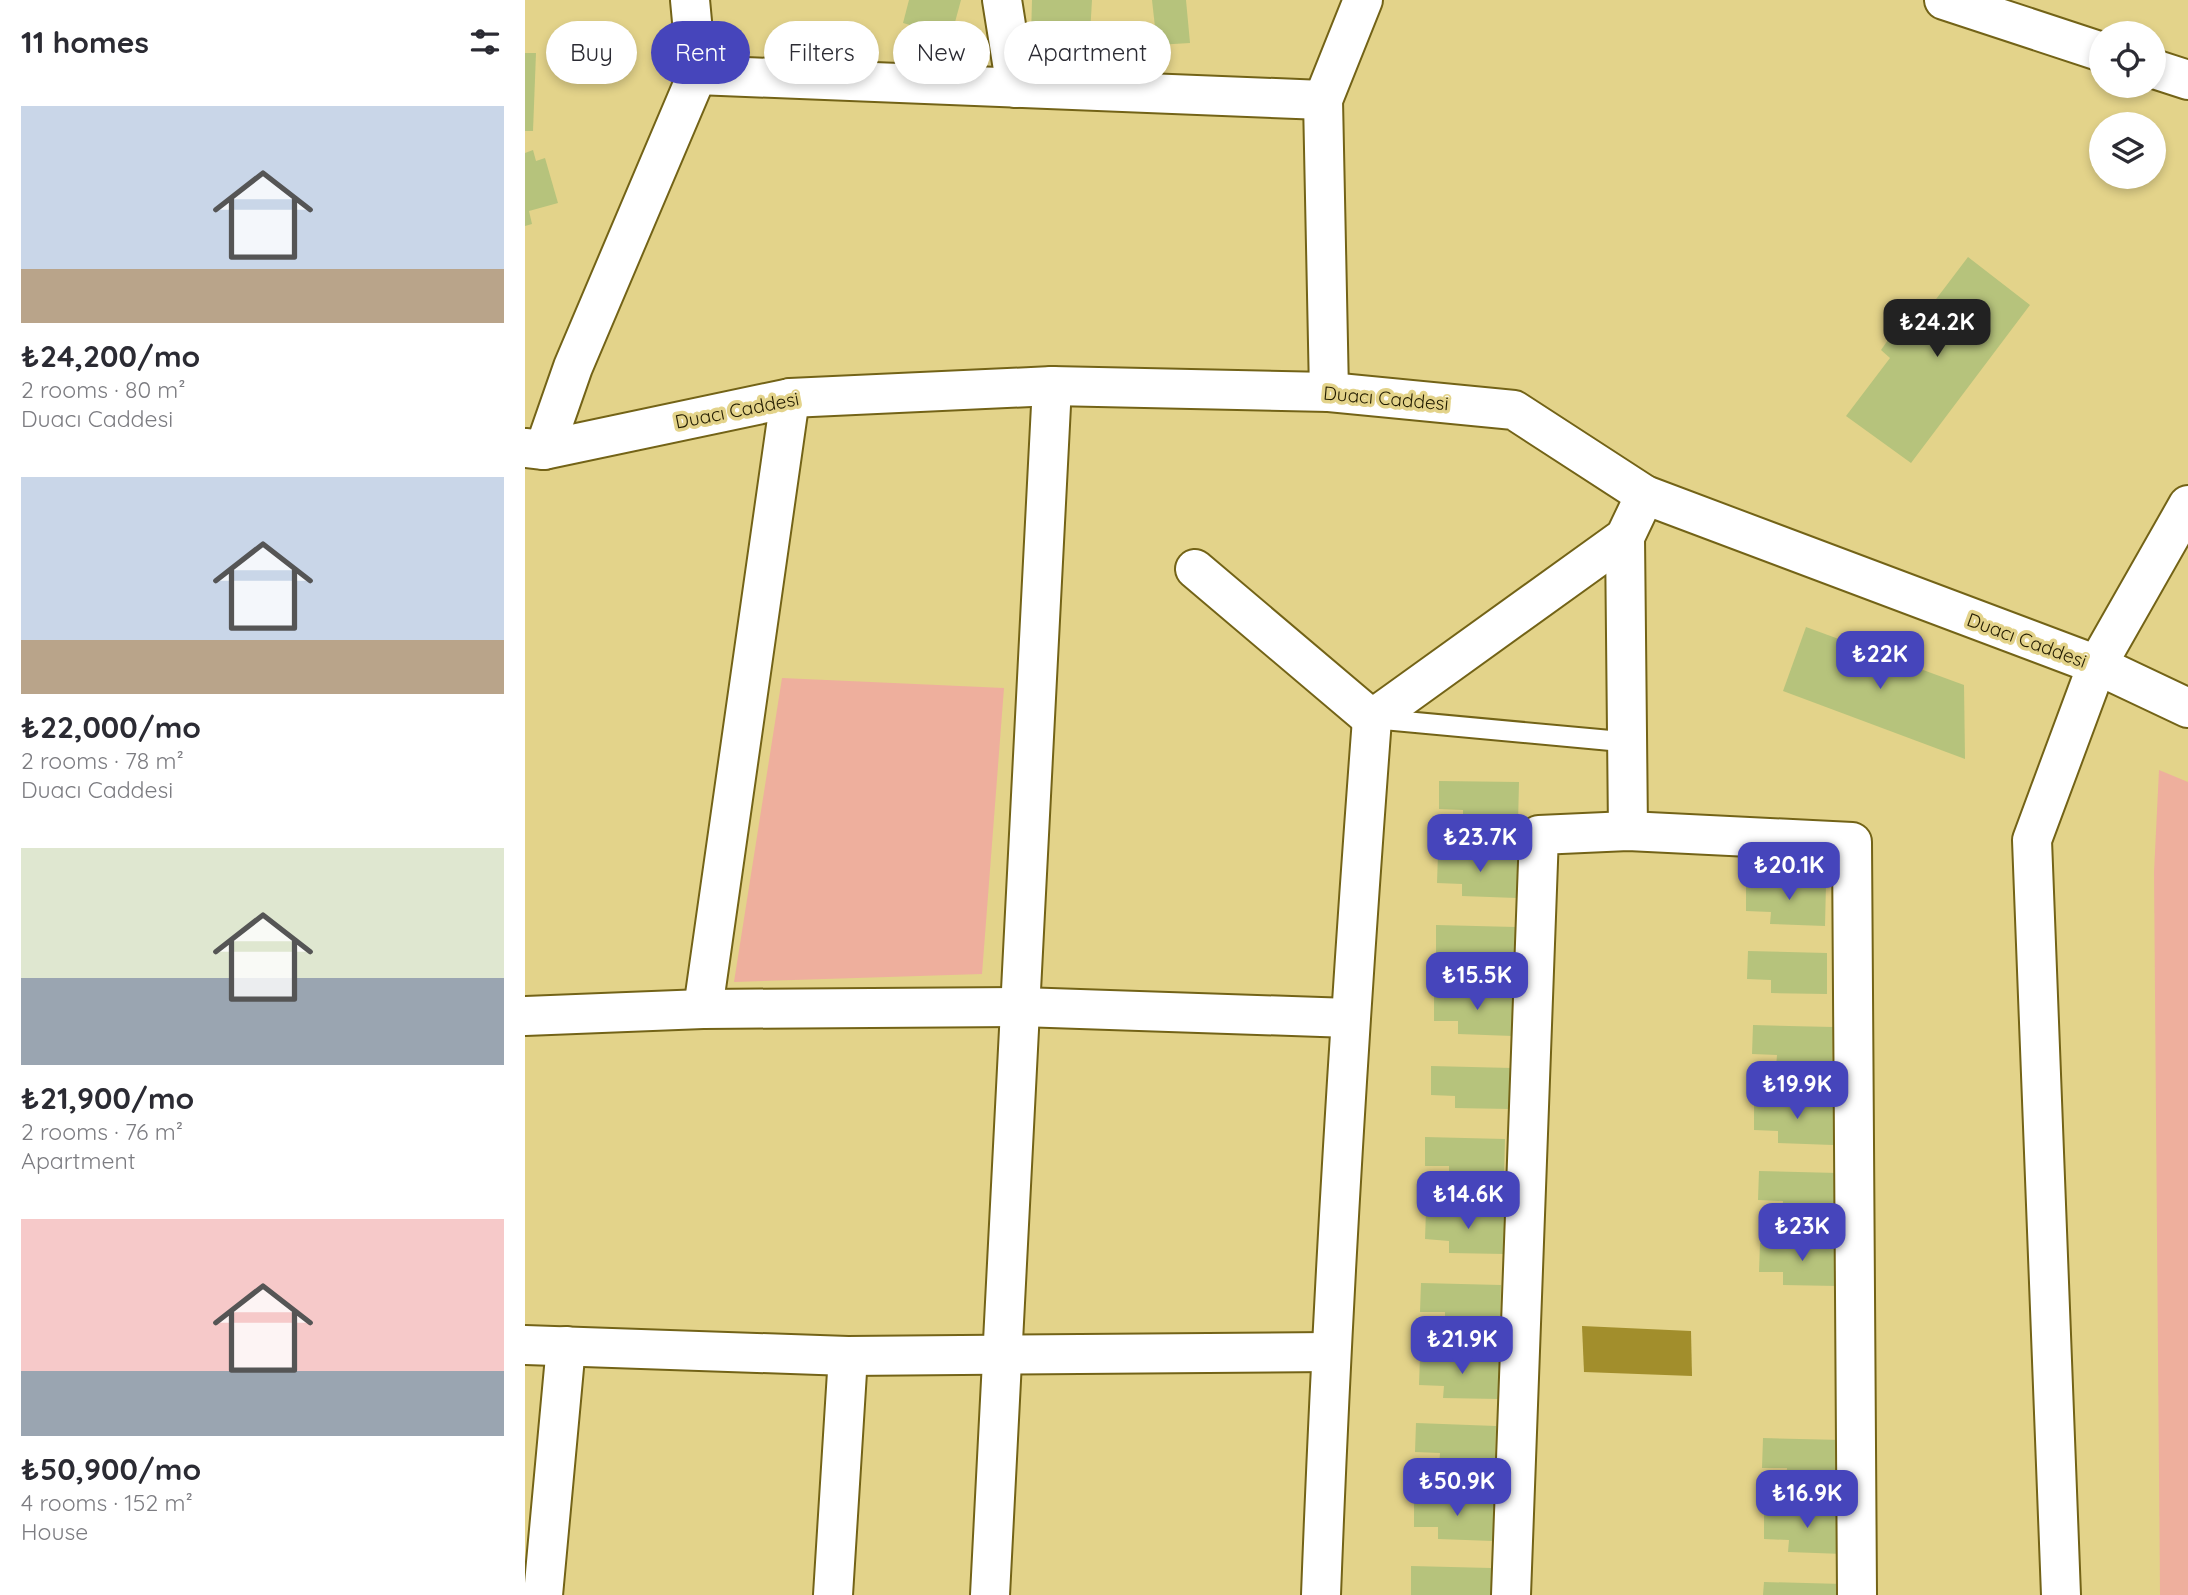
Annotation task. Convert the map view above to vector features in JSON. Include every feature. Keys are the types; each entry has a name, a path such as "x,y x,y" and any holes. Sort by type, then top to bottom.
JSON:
{"street":[{"path":"690,0 692,21"},
{"path":"1002,0 1016,88"},
{"path":"1329,392 1323,100 1363,0"},
{"path":"1944,0 2089,48"},
{"path":"2166,73 2188,80"},
{"path":"750,77 1323,100"},
{"path":"534,449 573,368 693,84"},
{"path":"991,1595 1052,386"},
{"name":"Duacı Caddesi","path":"534,449 789,398 1052,386 1329,392 1514,410 1645,495 2097,665 2188,708"},
{"path":"703,1009 789,398"},
{"path":"1628,831 1625,537 1645,495"},
{"path":"2061,1595 2032,840 2097,665 2188,505"},
{"path":"1372,719 1625,537"},
{"path":"1195,569 1372,719"},
{"path":"1321,1595 1330,1352 1350,1018 1372,719"},
{"path":"1511,1595 1539,835 1628,831 1852,842 1857,1595"},
{"path":"525,1016 703,1009 1021,1007 1350,1018"},
{"path":"525,1345 848,1356 1330,1352"},
{"path":"543,1595 566,1346"},
{"path":"833,1595 848,1356"}],"lane":[{"path":"1372,719 1627,742"}],"shaded area":[{"path":"782,678 1004,688 982,974 734,982"},
{"path":"2159,770 2188,782 2188,1595 2160,1595 2154,872"},
{"path":"1582,1326 1691,1331 1692,1376 1584,1372"}],"building":[{"path":"909,0 961,0 955,21 904,21"},
{"path":"1032,0 1092,0 1091,21 1031,21"},
{"path":"1152,0 1186,0 1190,43 1171,44 1171,21 1154,21"},
{"path":"525,53 536,53 533,131 525,131"},
{"path":"533,150 536,161 545,158 558,203 529,211 532,224 525,226 525,153"},
{"path":"1968,257 2030,305 1911,463 1846,416 1890,358 1881,350 1909,310 1921,319"},
{"path":"1806,627 1964,685 1965,759 1783,691"},
{"path":"1439,781 1519,782 1518,824 1463,822 1463,810 1439,809"},
{"path":"1438,854 1518,856 1517,898 1462,896 1462,884 1437,883"},
{"path":"1746,882 1826,884 1825,926 1770,924 1771,912 1746,911"},
{"path":"1436,925 1516,927 1515,968 1460,967 1459,954 1436,954"},
{"path":"1748,951 1827,953 1827,994 1771,993 1771,980 1747,979"},
{"path":"1434,992 1514,994 1513,1036 1458,1034 1458,1021 1434,1021"},
{"path":"1753,1025 1833,1027 1832,1068 1776,1067 1777,1055 1752,1054"},
{"path":"1431,1066 1512,1068 1510,1109 1455,1108 1455,1096 1431,1095"},
{"path":"1754,1101 1834,1103 1833,1145 1778,1143 1778,1131 1754,1130"},
{"path":"1425,1137 1505,1139 1504,1181 1449,1179 1449,1166 1425,1166"},
{"path":"1759,1171 1838,1173 1838,1214 1782,1213 1783,1201 1758,1200"},
{"path":"1426,1211 1505,1213 1505,1254 1449,1253 1449,1241 1425,1239"},
{"path":"1760,1243 1839,1245 1838,1286 1783,1285 1783,1272 1759,1272"},
{"path":"1421,1283 1501,1285 1500,1327 1445,1325 1445,1312 1420,1312"},
{"path":"1420,1356 1500,1358 1499,1399 1443,1398 1444,1386 1419,1385"},
{"path":"1416,1423 1496,1426 1495,1467 1439,1465 1440,1453 1415,1452"},
{"path":"1763,1438 1843,1440 1842,1482 1786,1481 1787,1468 1762,1468"},
{"path":"1414,1498 1495,1499 1493,1541 1438,1539 1438,1527 1414,1527"},
{"path":"1764,1510 1844,1512 1844,1554 1788,1552 1789,1540 1764,1539"},
{"path":"1411,1566 1491,1568 1491,1595 1411,1595"},
{"path":"1764,1582 1843,1584 1843,1595 1763,1595"}]}
